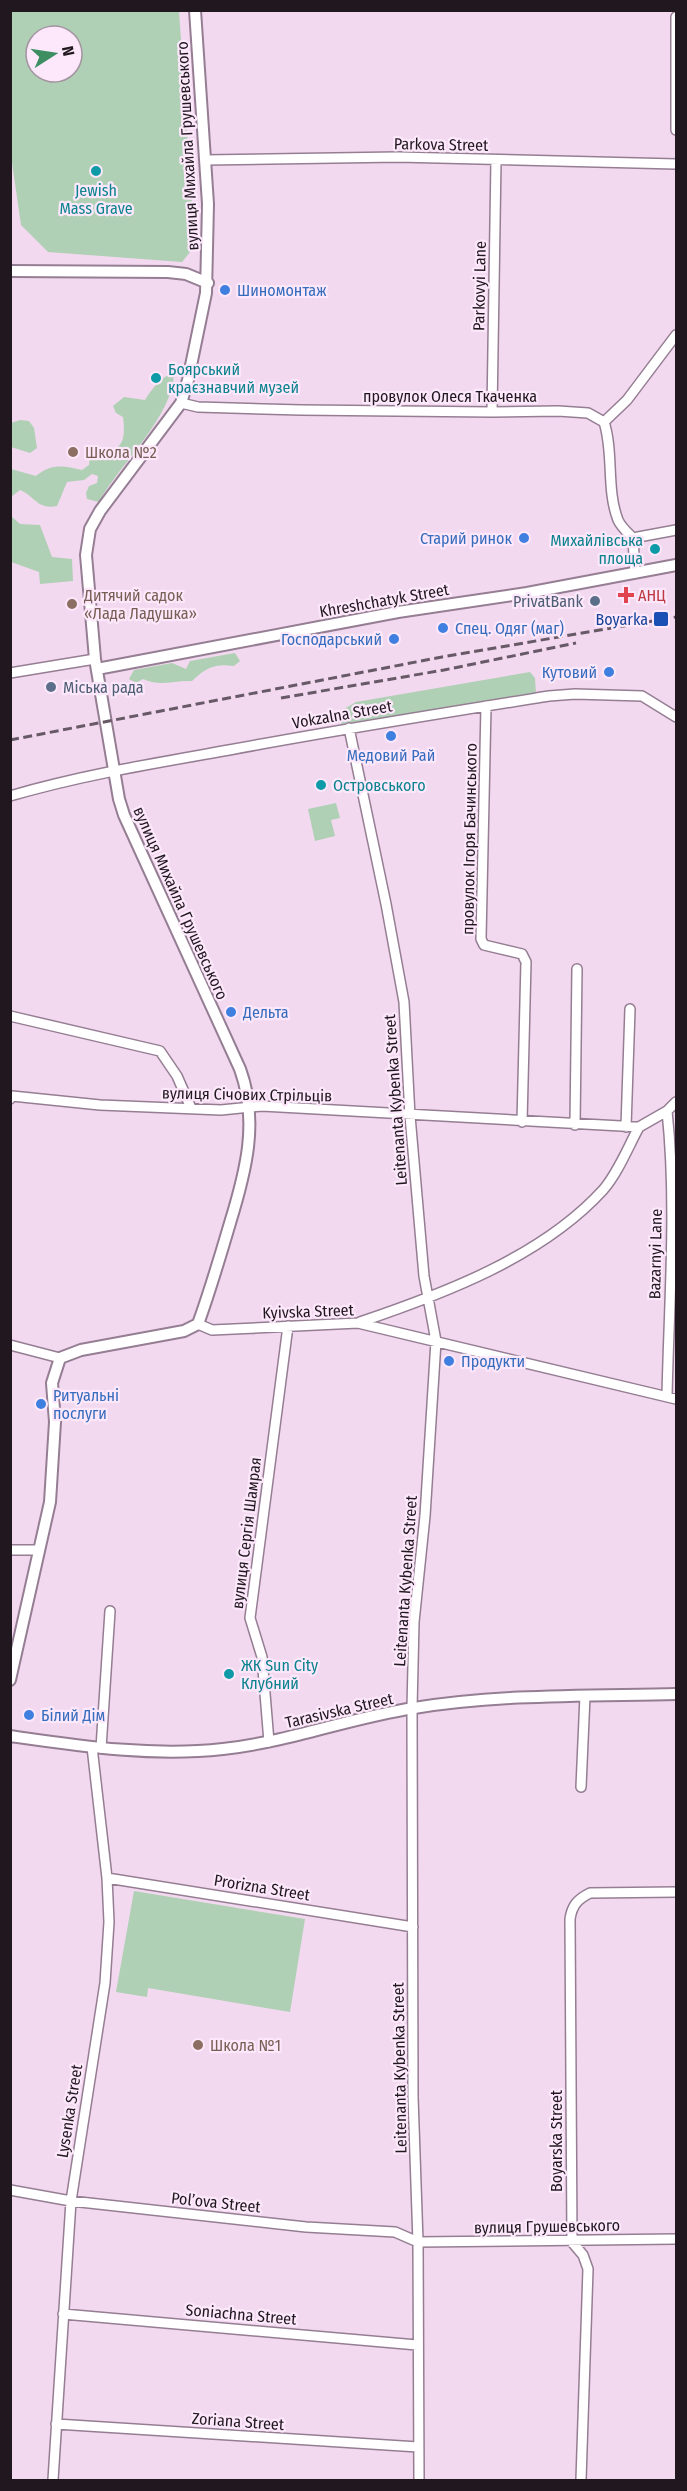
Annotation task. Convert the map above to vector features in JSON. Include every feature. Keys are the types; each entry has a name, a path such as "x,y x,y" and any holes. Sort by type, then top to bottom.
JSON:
{"street":[{"name":"вулиця Михайла Грушевського","path":"195,10 208,204 208,283 181,403 100,511 90,530 86,543 86,555 96,664 114,771 124,815 240,1069 247,1088 250,1106 250,1146 242,1185 198,1324"},
{"path":"676,17 676,130"},
{"name":"Parkova Street","path":"205,160 398,157 676,164"},
{"name":"Parkovyi Lane","path":"492,412 496,160"},
{"path":"10,271 168,272 186,274 208,283"},
{"path":"635,573 633,538 618,522 612,493 608,435 604,422 627,400 676,335"},
{"name":"провулок Олеся Ткаченка","path":"181,403 198,407 221,408 558,411 588,413 604,422"},
{"path":"633,538 676,530"},
{"name":"Khreshchatyk Street","path":"96,664 676,566"},
{"path":"10,673 96,664"},
{"name":"Vokzalna Street","path":"10,796 52,784 114,771 349,728 575,694 642,696 676,717"},
{"name":"провулок Ігоря Бачинського","path":"486,706 481,939 484,945 522,954 526,962 522,1122"},
{"name":"Leitenanta Kybenka Street","path":"349,728 404,1002 410,1116 427,1299 436,1341 425,1516 414,1622 412,1708 413,2097 418,2242 418,2481"},
{"path":"575,1125 577,969"},
{"path":"626,1127 630,1009"},
{"path":"10,1016 160,1051 177,1076 191,1108"},
{"name":"вулиця Січових Стрільців","path":"11,1098 100,1105 221,1110 250,1106 626,1127 639,1127 667,1112 676,1102"},
{"name":"Bazarnyi Lane","path":"667,1112 670,1139 672,1398"},
{"path":"358,1323 427,1299 478,1277 549,1236 578,1214 604,1189 639,1127"},
{"name":"Kyivska Street","path":"60,1358 81,1350 184,1331 198,1324 212,1330 358,1323 672,1398"},
{"name":"вулиця Сергія Шамрая","path":"269,1742 262,1657 250,1618 288,1326"},
{"path":"10,1345 60,1358 52,1383 55,1422 50,1502 14,1672 10,1680"},
{"path":"10,1550 39,1550"},
{"name":"Lysenka Street","path":"53,2481 71,2201 105,1983 109,1922 96,1748 110,1611"},
{"name":"Tarasivska Street","path":"10,1736 96,1748 184,1752 269,1742 412,1708 477,1700 676,1694"},
{"path":"581,1787 585,1696"},
{"name":"Prorizna Street","path":"107,1878 413,1927"},
{"name":"Boyarska Street","path":"572,2242 570,1919 572,1907 580,1898 590,1893 676,1892"},
{"name":"Pol’ova Street","path":"10,2190 71,2201 306,2227 395,2232 418,2242"},
{"name":"вулиця Грушевського","path":"418,2242 676,2239"},
{"path":"572,2242 583,2255 588,2269 581,2481"},
{"name":"Soniachna Street","path":"63,2314 417,2345"},
{"name":"Zoriana Street","path":"56,2424 418,2448"}],"green space":[{"path":"10,11 179,11 195,246 182,262 48,252 21,225 10,149"},
{"path":"174,373 165,406 99,502 87,499 86,493 89,486 97,483 98,476 92,474 84,480 67,482 57,506 50,507 40,504 20,490 11,497 11,469 36,476 53,467 82,470 89,465 90,457 114,450 122,442 124,428 123,417 116,413 113,406 124,397 145,400 161,380"},
{"path":"20,420 29,421 34,428 37,448 30,453 11,447 11,423"},
{"path":"11,516 20,524 40,525 52,557 72,559 73,581 40,584 39,572 11,562"},
{"path":"235,653 240,661 234,666 221,665 211,668 192,681 161,683 143,679 136,683 129,679 134,670 172,663 186,669 190,661"},
{"path":"530,672 535,678 536,694 341,724 339,712 356,702"},
{"path":"336,803 340,818 331,820 335,836 315,841 308,809"},
{"path":"134,1891 305,1919 290,2012 148,1988 147,1997 116,1992"}],"railway":[{"path":"10,740 442,657 676,617"},
{"path":"281,698 444,670 576,643"}],"place":[{"name":"Jewish Mass Grave","path":"96,171"},
{"name":"Шиномонтаж","path":"225,290"},
{"name":"Боярський краєзнавчий музей","path":"156,378"},
{"name":"Школа №2","path":"73,452"},
{"name":"Старий ринок","path":"524,538"},
{"name":"Михайлівська площа","path":"655,549"},
{"name":"АНЦ","path":"626,595"},
{"name":"PrivatBank","path":"595,601"},
{"name":"Дитячий садок «Лада Ладушка»","path":"72,604"},
{"name":"Boyarka","path":"661,619"},
{"name":"Спец. Одяг (маг)","path":"443,628"},
{"name":"Господарський","path":"394,639"},
{"name":"Кутовий","path":"609,672"},
{"name":"Міська рада","path":"51,687"},
{"name":"Медовий Рай","path":"391,736"},
{"name":"Островського","path":"321,785"},
{"name":"Дельта","path":"231,1012"},
{"name":"Продукти","path":"449,1361"},
{"name":"Ритуальні послуги","path":"41,1404"},
{"name":"ЖК Sun City Клубний","path":"229,1674"},
{"name":"Білий Дім","path":"29,1715"},
{"name":"Школа №1","path":"198,2045"}]}
